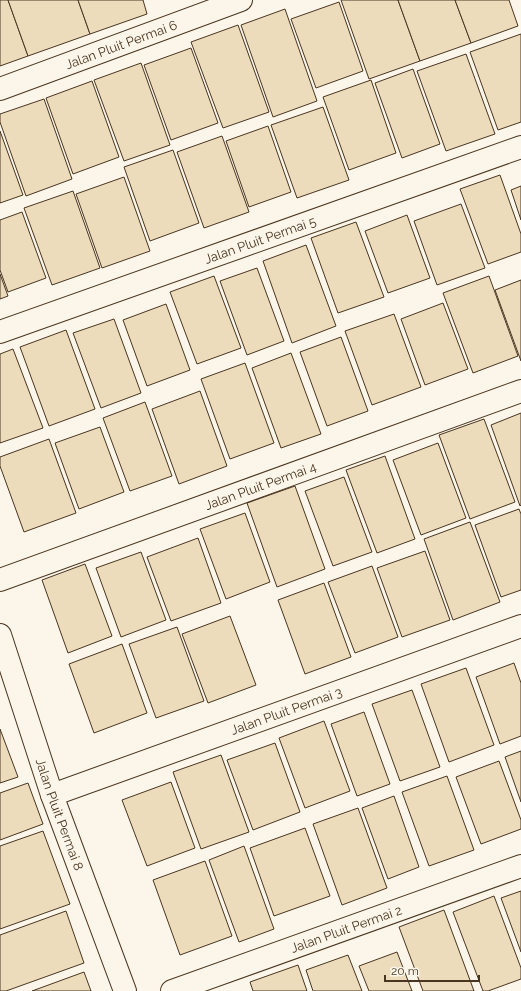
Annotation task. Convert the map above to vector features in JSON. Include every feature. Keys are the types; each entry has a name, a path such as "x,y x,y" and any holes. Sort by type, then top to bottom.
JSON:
{"street":[{"name":"Jalan Pluit Permai 6","path":"0,89 242,0"},
{"name":"Jalan Pluit Permai 5","path":"0,332 521,147"},
{"name":"Jalan Pluit Permai 4","path":"0,580 521,391"},
{"name":"Jalan Pluit Permai 3","path":"52,795 521,626"},
{"name":"Jalan Pluit Permai 8","path":"0,635 52,795 124,991"},
{"name":"Jalan Pluit Permai 2","path":"172,991 521,866"}],"building":[{"path":"0,0 8,0 28,56 0,66"},
{"path":"8,0 78,0 90,34 28,56"},
{"path":"78,0 143,0 147,14 90,34"},
{"path":"341,0 398,0 420,61 369,79"},
{"path":"398,0 455,0 471,43 420,61"},
{"path":"455,0 509,0 518,26 471,43"},
{"path":"339,2 363,71 316,88 291,19"},
{"path":"285,9 317,101 273,117 241,25"},
{"path":"238,25 269,112 223,128 191,42"},
{"path":"521,34 521,122 498,130 470,52"},
{"path":"191,48 218,123 171,140 144,65"},
{"path":"466,54 495,134 446,151 417,71"},
{"path":"141,63 170,145 124,161 94,80"},
{"path":"413,69 440,144 402,158 375,83"},
{"path":"371,80 396,153 349,170 323,97"},
{"path":"92,81 119,157 73,174 46,98"},
{"path":"44,99 72,179 26,196 0,122 0,114"},
{"path":"323,107 349,180 297,198 271,125"},
{"path":"268,126 291,192 249,207 226,141"},
{"path":"0,131 23,195 0,203"},
{"path":"222,136 249,212 204,228 177,152"},
{"path":"173,150 199,223 150,241 124,167"},
{"path":"500,175 521,234 521,252 488,264 460,189"},
{"path":"124,177 150,251 102,268 76,194"},
{"path":"521,186 521,220 511,190"},
{"path":"73,191 100,268 52,285 24,208"},
{"path":"461,204 485,268 437,285 414,221"},
{"path":"22,212 46,278 8,292 0,270 0,220"},
{"path":"407,215 430,278 388,293 365,231"},
{"path":"356,222 384,297 338,313 311,238"},
{"path":"306,245 336,326 292,343 263,261"},
{"path":"257,268 284,341 247,355 220,281"},
{"path":"0,274 8,296 0,299"},
{"path":"214,276 241,348 197,364 170,292"},
{"path":"489,276 518,356 473,373 443,293"},
{"path":"521,280 521,361 495,290"},
{"path":"443,303 468,369 425,385 401,319"},
{"path":"166,304 190,370 147,386 123,320"},
{"path":"394,314 421,387 372,405 345,331"},
{"path":"114,319 141,393 101,408 73,333"},
{"path":"66,330 95,409 49,426 20,347"},
{"path":"341,337 368,411 327,426 300,352"},
{"path":"13,349 43,428 0,443 0,354"},
{"path":"291,353 321,434 281,448 252,368"},
{"path":"245,363 274,443 230,459 201,379"},
{"path":"200,391 227,466 179,484 152,409"},
{"path":"145,402 172,476 130,491 103,418"},
{"path":"521,413 521,505 520,506 491,425"},
{"path":"484,419 515,502 470,519 439,435"},
{"path":"100,427 124,492 79,509 55,443"},
{"path":"49,439 76,513 24,532 0,466 0,457"},
{"path":"438,443 466,518 421,535 393,460"},
{"path":"385,456 415,539 377,553 346,470"},
{"path":"344,477 372,552 333,566 305,491"},
{"path":"295,486 325,569 277,587 247,503"},
{"path":"519,509 521,514 521,590 501,597 475,525"},
{"path":"245,513 270,582 226,599 200,529"},
{"path":"470,522 500,602 453,620 424,539"},
{"path":"198,538 221,603 171,621 147,557"},
{"path":"425,551 450,620 402,637 377,568"},
{"path":"141,552 166,620 121,637 96,568"},
{"path":"85,564 112,636 68,653 42,580"},
{"path":"372,566 398,637 355,653 328,582"},
{"path":"324,583 351,657 305,674 278,600"},
{"path":"230,616 256,685 208,703 182,634"},
{"path":"177,627 204,701 156,718 129,644"},
{"path":"122,644 147,713 94,733 69,664"},
{"path":"514,663 521,683 521,736 500,744 476,677"},
{"path":"466,668 494,745 449,762 421,684"},
{"path":"412,690 440,767 400,781 372,704"},
{"path":"364,712 390,784 357,796 331,724"},
{"path":"324,721 350,791 305,808 279,738"},
{"path":"0,729 18,777 0,783"},
{"path":"275,743 300,812 253,830 227,760"},
{"path":"521,751 521,802 505,757"},
{"path":"221,755 249,832 201,849 173,772"},
{"path":"499,761 521,820 521,829 481,844 456,777"},
{"path":"447,776 474,850 429,866 402,792"},
{"path":"171,782 195,848 147,866 122,800"},
{"path":"28,783 43,824 0,840 0,793"},
{"path":"394,796 419,867 388,879 362,808"},
{"path":"358,808 387,888 342,905 313,824"},
{"path":"305,828 330,896 274,916 250,848"},
{"path":"43,831 70,904 0,929 0,846"},
{"path":"244,846 274,929 239,942 209,860"},
{"path":"205,861 232,936 180,955 153,880"},
{"path":"521,891 521,952 501,898"},
{"path":"494,896 521,968 521,979 488,991 483,991 453,912"},
{"path":"444,910 474,991 423,991 399,927"},
{"path":"66,911 84,963 6,991 0,991 0,935"},
{"path":"397,952 412,991 369,991 359,966"},
{"path":"348,955 362,991 313,991 306,970"},
{"path":"298,965 307,991 253,991 250,982"},
{"path":"84,972 91,991 32,991"}]}
